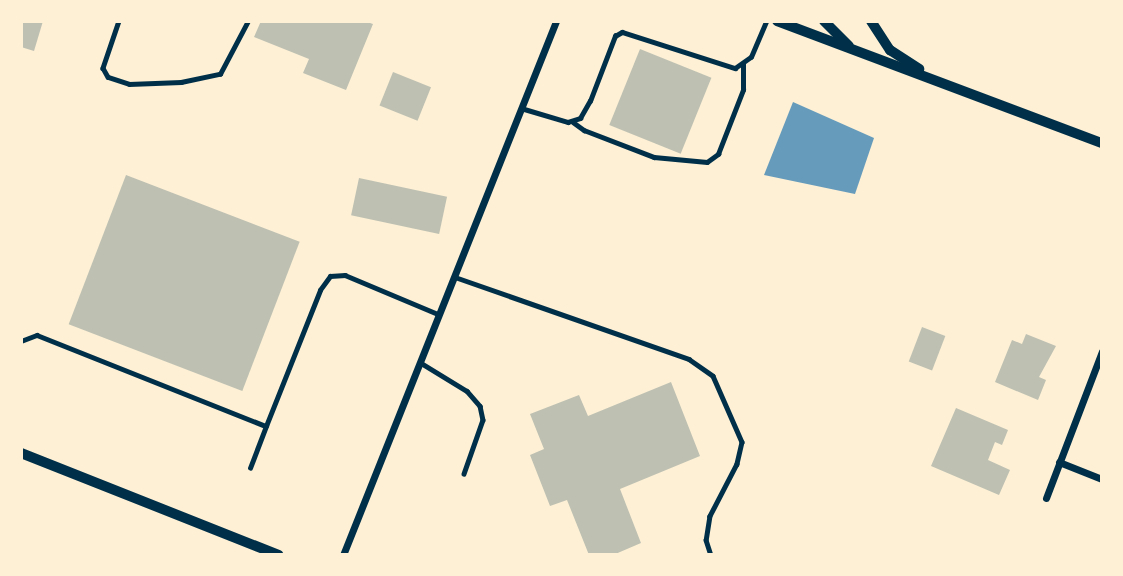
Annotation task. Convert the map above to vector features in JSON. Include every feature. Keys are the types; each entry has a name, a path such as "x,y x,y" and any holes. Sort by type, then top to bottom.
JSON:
{"street":[{"path":"343,555 556,21"},
{"path":"777,21 1102,143"},
{"path":"824,21 858,53"},
{"path":"871,21 890,50 930,77"},
{"path":"1046,498 1102,351"},
{"path":"21,453 278,555"},
{"path":"1059,462 1102,479"}],"lane":[{"path":"119,21 103,68 108,77 129,84 181,82 220,74 247,21"},
{"path":"573,122 590,101 615,36 622,32 727,67 743,64 751,57 765,21"},
{"path":"521,108 573,122 584,130 654,157 707,163 718,154 743,90 743,64"},
{"path":"250,468 320,290 330,276 345,275 439,315"},
{"path":"454,277 689,359 713,376 742,442 737,464 710,516 706,540 711,555"},
{"path":"21,341 37,335 266,426"},
{"path":"420,362 467,391 480,406 483,420 464,474"}],"water":[{"path":"793,102 874,138 855,194 764,175"}],"building":[{"path":"21,21 43,21 34,51 21,47"},
{"path":"261,21 364,21 373,24 346,90 303,73 309,59 254,37"},
{"path":"640,49 711,78 681,154 609,125"},
{"path":"393,72 431,87 418,121 380,105"},
{"path":"126,175 300,242 242,391 69,324"},
{"path":"359,178 447,197 439,234 351,215"},
{"path":"922,327 945,336 932,371 909,362"},
{"path":"1026,334 1056,346 1039,377 1046,380 1038,400 995,382 1012,340 1022,344"},
{"path":"671,382 700,456 620,489 641,543 613,555 589,555 567,500 550,506 530,455 544,449 530,414 579,395 588,416"},
{"path":"956,408 1008,430 1002,445 995,442 988,460 1010,470 999,495 931,466"}]}
